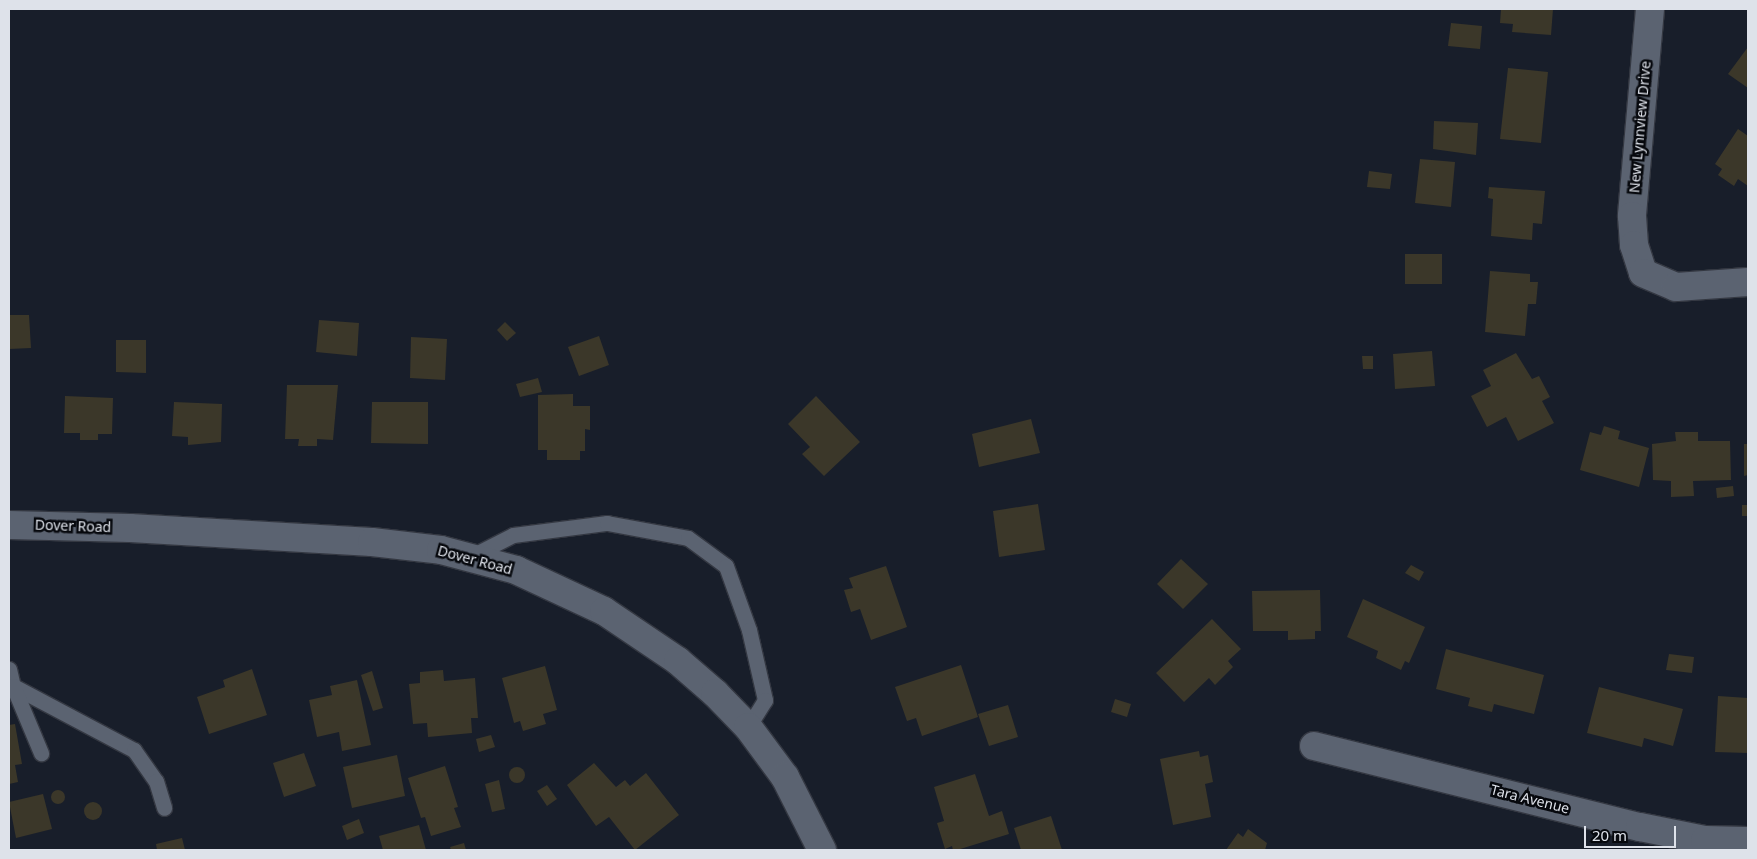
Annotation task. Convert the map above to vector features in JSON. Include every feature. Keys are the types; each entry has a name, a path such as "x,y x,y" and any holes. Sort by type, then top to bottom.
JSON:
{"street":[{"name":"New Lynnview Drive","path":"1650,9 1632,216 1634,245 1643,273 1666,285 1748,282"},
{"name":"Dover Road","path":"9,525 130,528 372,542 440,550 516,570 604,611 678,661 715,693 748,728 785,777 822,850"},
{"name":"Tara Avenue","path":"1314,746 1640,826 1705,840 1748,841"}],"lane":[{"path":"469,557 513,535 606,523 688,538 726,566 749,630 765,700 748,728"},
{"path":"9,669 13,686 41,753"},
{"path":"13,686 134,750 156,780 164,808"}],"building":[{"path":"1501,9 1553,9 1551,35 1512,32 1513,24 1500,23"},
{"path":"1451,23 1482,26 1480,49 1448,46"},
{"path":"1748,47 1748,88 1728,74"},
{"path":"1508,68 1548,72 1541,143 1500,139"},
{"path":"1434,121 1478,123 1476,155 1433,149"},
{"path":"1738,129 1748,136 1748,186 1738,179 1734,186 1718,175 1722,169 1715,164"},
{"path":"1420,159 1455,162 1451,207 1415,203"},
{"path":"1369,171 1392,174 1390,189 1367,187"},
{"path":"1489,187 1545,191 1542,224 1533,223 1532,240 1491,236 1493,199 1488,198"},
{"path":"1405,254 1442,254 1442,284 1405,284"},
{"path":"1490,271 1530,274 1530,282 1538,282 1536,304 1528,304 1525,336 1485,332"},
{"path":"9,315 29,315 31,348 9,349"},
{"path":"319,320 359,323 357,356 316,352"},
{"path":"505,322 516,333 507,341 497,330"},
{"path":"599,336 609,365 579,376 568,347"},
{"path":"411,337 447,339 445,380 410,378"},
{"path":"116,340 146,340 146,373 116,372"},
{"path":"1432,351 1435,386 1395,389 1393,354"},
{"path":"1516,353 1532,379 1539,376 1550,397 1542,401 1554,423 1518,441 1506,417 1487,427 1471,396 1491,386 1483,370"},
{"path":"1362,356 1373,356 1373,369 1363,369"},
{"path":"538,378 542,392 520,397 516,384"},
{"path":"287,385 338,385 333,440 317,439 317,446 298,446 299,439 285,439"},
{"path":"573,394 573,406 590,406 590,430 585,429 585,451 580,451 580,460 547,460 547,450 538,450 538,395"},
{"path":"65,396 113,398 112,434 98,434 98,440 80,440 80,433 64,433"},
{"path":"816,396 860,442 824,476 802,454 810,447 788,424"},
{"path":"174,402 222,404 221,442 188,445 188,437 172,436"},
{"path":"372,402 428,402 428,444 371,443"},
{"path":"1031,419 1040,453 979,467 972,434"},
{"path":"1604,426 1620,431 1618,439 1649,448 1639,487 1580,470 1590,432 1601,435"},
{"path":"1675,432 1698,432 1698,441 1730,441 1731,480 1693,481 1694,496 1671,497 1671,481 1653,480 1652,444 1676,441"},
{"path":"1744,444 1748,444 1748,475 1744,476"},
{"path":"1733,486 1734,496 1717,498 1716,488"},
{"path":"1038,504 1045,550 999,557 993,511"},
{"path":"1742,505 1748,505 1748,516 1742,516"},
{"path":"1181,559 1208,584 1183,609 1157,584"},
{"path":"1411,565 1424,572 1419,581 1405,573"},
{"path":"886,566 907,627 871,640 860,609 851,612 844,590 853,588 849,578"},
{"path":"1320,590 1321,631 1315,631 1315,639 1288,640 1288,631 1253,631 1252,591"},
{"path":"1363,599 1425,627 1409,663 1405,661 1401,670 1376,658 1378,651 1347,637"},
{"path":"1212,619 1241,649 1228,661 1233,667 1215,685 1209,678 1184,702 1156,673"},
{"path":"1446,649 1544,675 1534,714 1494,704 1492,712 1468,706 1470,698 1436,689"},
{"path":"1669,654 1694,657 1692,673 1666,670"},
{"path":"961,665 978,717 922,736 916,718 907,721 895,687"},
{"path":"545,666 557,710 543,714 546,724 523,731 520,721 514,723 502,678"},
{"path":"252,669 267,715 209,734 197,697 225,687 223,680"},
{"path":"443,670 444,681 475,678 478,718 471,718 472,733 428,737 427,723 413,724 409,684 420,683 420,672"},
{"path":"372,671 383,708 373,711 361,675"},
{"path":"357,680 371,745 342,751 339,732 317,737 309,700 332,695 330,686"},
{"path":"1599,687 1683,709 1673,746 1644,738 1642,747 1587,733"},
{"path":"1718,696 1748,698 1748,753 1715,752"},
{"path":"1115,699 1131,704 1127,717 1111,712"},
{"path":"1008,705 1018,737 989,746 978,714"},
{"path":"15,724 22,764 15,765 18,782 9,784 9,725"},
{"path":"491,735 495,747 479,752 476,739"},
{"path":"1199,751 1200,757 1208,755 1213,782 1205,784 1211,817 1173,825 1160,759"},
{"path":"304,753 316,786 284,797 273,763"},
{"path":"397,755 405,796 352,808 343,767"},
{"path":"594,763 616,787 625,780 630,786 646,773 679,815 635,850 609,817 596,826 567,785"},
{"path":"445,766 458,807 454,808 461,827 431,836 425,817 421,818 408,778"},
{"path":"514,767 520,767 525,772 523,781 514,783 509,778 509,772"},
{"path":"975,774 989,816 1002,811 1009,834 957,850 953,850 952,846 945,849 937,823 944,821 934,787"},
{"path":"499,780 505,809 492,812 485,784"},
{"path":"547,785 557,799 547,806 537,791"},
{"path":"55,790 61,790 65,797 61,804 55,804 51,800 51,794"},
{"path":"43,794 52,829 16,838 9,802"},
{"path":"93,802 99,805 102,811 99,817 93,820 87,817 84,811 87,805"},
{"path":"1051,816 1062,850 1021,850 1014,828"},
{"path":"359,819 364,833 347,840 342,826"},
{"path":"419,825 426,850 383,850 379,836"},
{"path":"1248,829 1267,843 1265,850 1226,850 1238,833 1243,837"},
{"path":"182,838 185,850 157,850 156,844"},
{"path":"464,843 466,850 451,850 450,847"}]}
